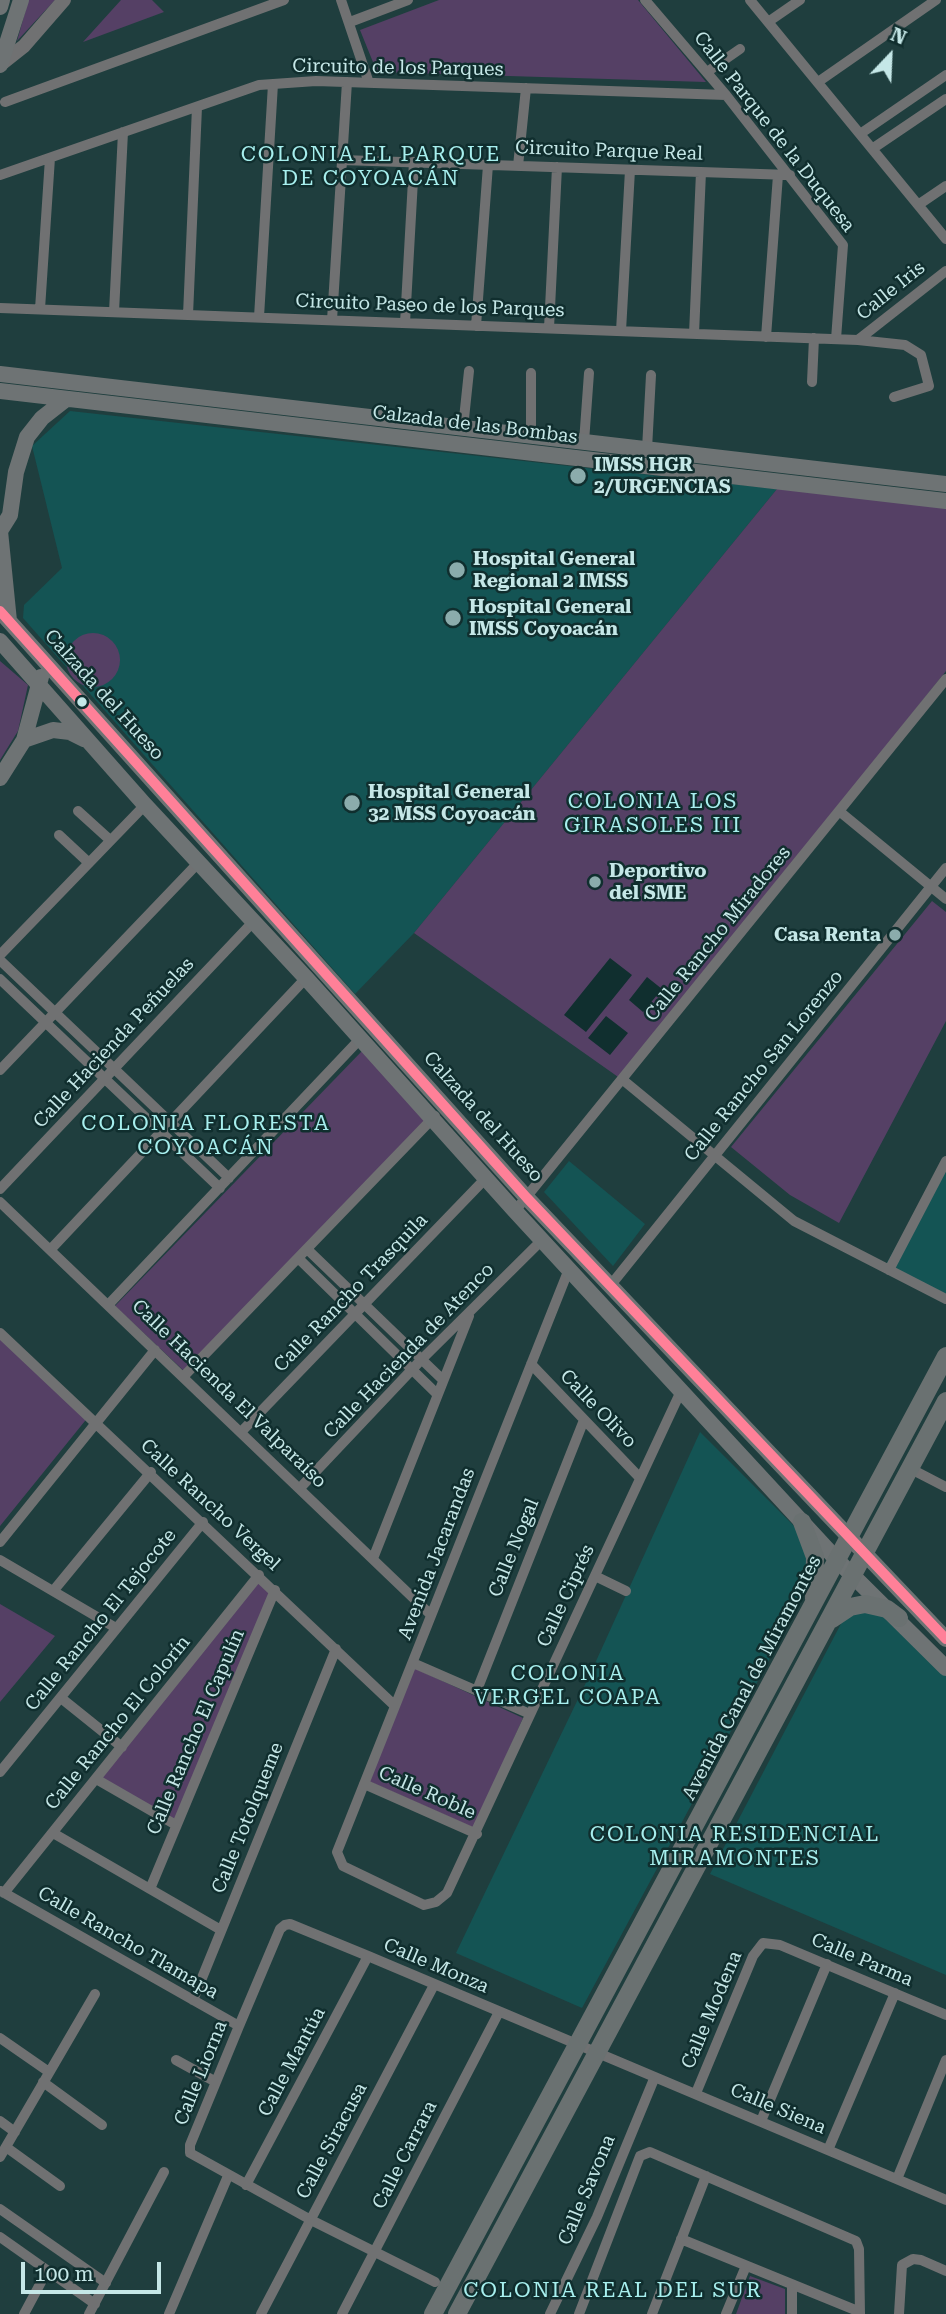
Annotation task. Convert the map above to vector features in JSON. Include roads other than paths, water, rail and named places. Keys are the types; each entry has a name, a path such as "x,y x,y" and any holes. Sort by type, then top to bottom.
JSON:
{"main road":[{"path":"0,7 2,0"},
{"path":"0,65 21,0"},
{"name":"Calzada de las Bombas","path":"0,374 946,484"},
{"name":"Calzada de las Bombas","path":"0,391 946,501"},
{"path":"5,616 0,531 10,515 16,472 27,437 42,418 65,400"},
{"name":"Calzada del Hueso","path":"5,616 527,1198 864,1556 946,1639"},
{"name":"Calzada del Hueso","path":"0,641 86,740 306,978 515,1211 838,1561 899,1618 946,1668"},
{"path":"0,778 24,740 45,661"},
{"path":"24,740 53,730 71,732 86,740"},
{"name":"Avenida Canal de Miramontes","path":"432,2314 946,1356"},
{"path":"457,2314 946,1401"},
{"path":"802,1522 812,1545 817,1569 816,1591 805,1622"},
{"path":"828,1624 843,1611 865,1604 887,1609 899,1618"}],"street":[{"path":"0,65 24,46 64,0"},
{"path":"5,102 284,0"},
{"path":"341,0 369,83"},
{"path":"350,22 408,0"},
{"name":"Calle Parque de la Duquesa","path":"645,0 726,95 843,245 836,339"},
{"path":"750,0 946,239"},
{"path":"768,22 800,0"},
{"path":"818,82 936,0"},
{"path":"707,72 740,49"},
{"path":"860,134 946,75"},
{"path":"332,320 347,82"},
{"name":"Circuito de los Parques","path":"0,175 259,85 347,82 726,95"},
{"path":"259,317 273,84"},
{"path":"518,166 526,88"},
{"path":"872,149 946,99"},
{"path":"188,315 197,107"},
{"path":"114,312 123,132"},
{"path":"40,309 50,158"},
{"name":"Circuito Parque Real","path":"342,160 790,175"},
{"path":"405,323 414,162"},
{"path":"476,326 488,165"},
{"path":"549,328 557,167"},
{"path":"621,331 630,170"},
{"path":"694,334 701,172"},
{"path":"766,337 778,174"},
{"path":"918,205 946,186"},
{"name":"Calle Iris","path":"859,340 946,271"},
{"name":"Circuito Paseo de los Parques","path":"0,308 859,340 905,345 921,355 929,386 894,397"},
{"path":"812,382 814,338"},
{"path":"463,428 469,370"},
{"path":"531,373 531,436"},
{"path":"584,442 589,373"},
{"path":"647,449 651,375"},
{"name":"Calle Rancho Miradores","path":"515,1211 946,679"},
{"path":"145,805 0,957 229,1178"},
{"path":"78,811 110,840"},
{"path":"839,811 946,899"},
{"path":"59,835 89,863"},
{"path":"0,1070 199,862"},
{"name":"Calle Rancho San Lorenzo","path":"610,1286 946,869"},
{"name":"Calle Hacienda Peñuelas","path":"0,1189 253,922"},
{"path":"51,1249 306,978"},
{"path":"0,979 220,1188"},
{"path":"109,1304 360,1040"},
{"path":"623,1080 794,1221 946,1299"},
{"path":"184,1376 445,1105"},
{"path":"889,1270 946,1161"},
{"name":"Calle Rancho Trasquila","path":"242,1431 485,1178"},
{"name":"Calle Hacienda El Valparaíso","path":"0,1202 374,1556 431,1615"},
{"name":"Calle Hacienda de Atenco","path":"301,1487 411,1370 543,1240"},
{"path":"307,1250 443,1380"},
{"path":"298,1258 437,1394"},
{"name":"Avenida Jacarandas","path":"447,1893 436,1902 424,1905 343,1866 337,1852 569,1269"},
{"path":"374,1556 472,1310"},
{"name":"Calle Rancho Vergel","path":"0,1333 394,1705"},
{"path":"0,1542 155,1350"},
{"name":"Calle Olivo","path":"531,1364 640,1478"},
{"name":"Calle Ciprés","path":"447,1893 477,1834 681,1391"},
{"name":"Calle Nogal","path":"477,1690 584,1420"},
{"path":"911,1469 946,1487"},
{"path":"54,1590 150,1472"},
{"name":"Calle Rancho El Tejocote","path":"0,1772 203,1522"},
{"path":"0,1560 116,1628"},
{"name":"Calle Rancho El Colorín","path":"2,1892 53,1833 259,1575"},
{"path":"594,1576 626,1591"},
{"name":"Calle Rancho El Capulín","path":"150,1889 275,1590"},
{"name":"Calle Totolqueme","path":"193,2000 335,1648"},
{"path":"413,1663 530,1714"},
{"path":"61,1698 122,1747"},
{"path":"96,1779 176,1825"},
{"name":"Calle Roble","path":"363,1784 477,1834"},
{"path":"53,1833 221,1930"},
{"name":"Calle Rancho Tlamapa","path":"2,1892 239,2025"},
{"name":"Calle Monza","path":"280,1929 290,1924 596,2052"},
{"name":"Calle Liorna","path":"228,2176 190,2153 190,2145 280,1929"},
{"name":"Calle Parma","path":"763,1943 780,1945 946,2015"},
{"name":"Calle Modena","path":"696,2093 753,1956 763,1943"},
{"name":"Calle Mantúa","path":"246,2185 368,1956"},
{"path":"761,2121 827,1964"},
{"name":"Calle Siracusa","path":"261,2314 435,1985"},
{"path":"828,2150 895,1993"},
{"path":"60,2186 3,2152 95,1994"},
{"name":"Calle Carrara","path":"342,2314 499,2012"},
{"path":"0,2038 102,2125"},
{"name":"Calle Siena","path":"596,2052 654,2079 665,2080 946,2200"},
{"path":"176,2060 216,2082"},
{"path":"897,2179 946,2060"},
{"name":"Calle Savona","path":"550,2314 597,2217 654,2079"},
{"path":"0,2121 15,2132"},
{"path":"579,2314 640,2156 650,2152 856,2241 859,2249 860,2313 681,2239"},
{"path":"0,2237 47,2271 92,2309 164,2172"},
{"path":"169,2314 228,2176 435,2282"},
{"path":"652,2314 706,2176"},
{"path":"0,2209 106,2283"},
{"path":"899,2314 902,2265 913,2259 921,2260 946,2271"},
{"path":"726,2314 746,2266"},
{"path":"24,2314 47,2271"},
{"path":"792,2286 792,2314"}],"place":[{"name":"IMSS HGR 2/URGENCIAS","path":"578,476"},
{"name":"Hospital General Regional 2 IMSS","path":"457,570"},
{"name":"Hospital General IMSS Coyoacán","path":"453,618"},
{"name":"Hospital General 32 MSS Coyoacán","path":"352,803"},
{"name":"Deportivo del SME","path":"595,882"},
{"name":"Casa Renta","path":"895,935"}],"district":[{"name":"COLONIA EL PARQUE DE COYOACÁN","path":"371,167"},
{"name":"COLONIA LOS GIRASOLES III","path":"653,814"},
{"name":"COLONIA FLORESTA COYOACÁN","path":"206,1136"},
{"name":"COLONIA VERGEL COAPA","path":"568,1686"},
{"name":"COLONIA RESIDENCIAL MIRAMONTES","path":"735,1847"},
{"name":"COLONIA REAL DEL SUR","path":"613,2291"}]}
